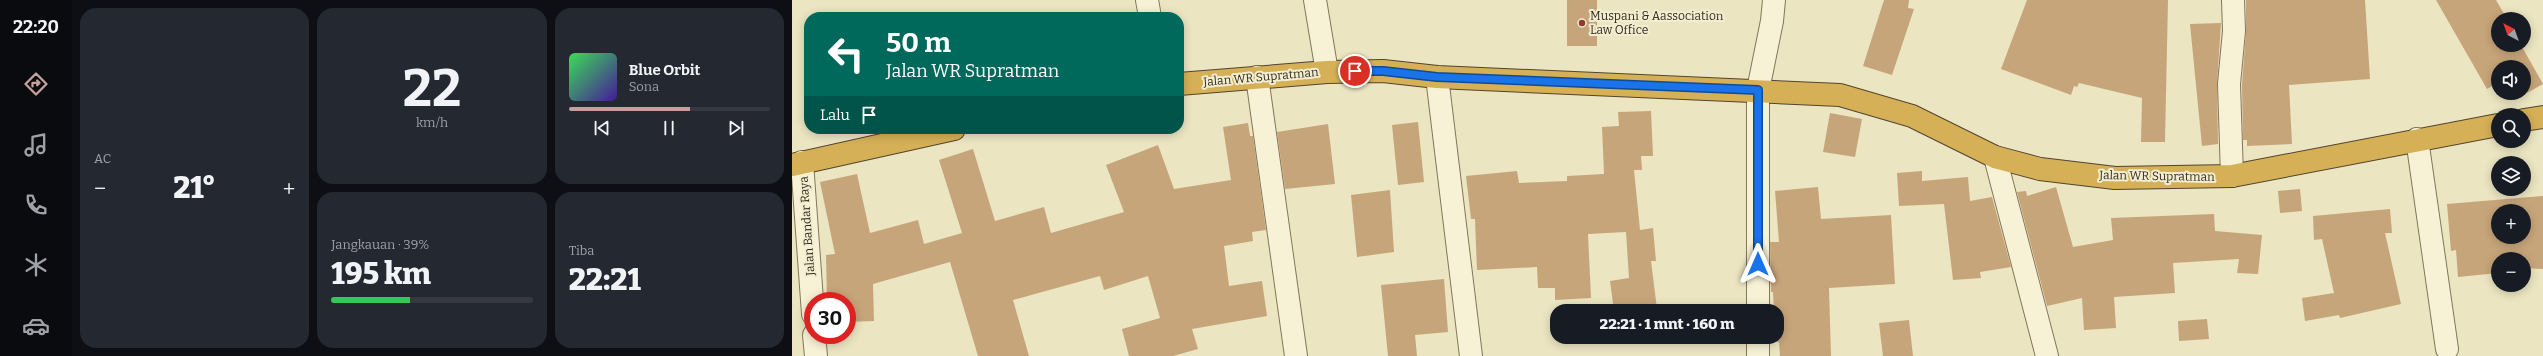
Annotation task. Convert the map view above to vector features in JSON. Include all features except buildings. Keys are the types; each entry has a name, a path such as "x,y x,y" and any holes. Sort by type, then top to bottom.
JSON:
{"highway":[{"name":"Jalan WR Supratman","path":"1184,84 1327,72 1383,71 1437,77 1758,90 1848,97 1912,116 1995,157 2040,169 2115,178 2232,176 2417,139 2491,126"},
{"path":"2531,119 2543,117"},
{"path":"797,163 931,134"}],"street":[{"path":"1147,0 1149,12"},
{"path":"1315,0 1327,72"},
{"path":"1758,304 1758,90 1772,22 1774,0"},
{"path":"2232,176 2229,84 2234,31 2233,0"},
{"path":"1257,77 1296,356"},
{"path":"1437,77 1471,356"},
{"path":"2417,139 2447,349"},
{"path":"1995,157 2047,356"},
{"name":"Jalan Bandar Raya","path":"797,163 811,292"},
{"path":"815,344 816,356"},
{"path":"1758,344 1758,356"}],"place":[{"name":"Muspani & Aassociation Law Office","path":"1582,23"}],"route":[{"path":"1355,71 1383,71 1437,77 1608,83 1725,90 1758,90 1758,264"}]}
